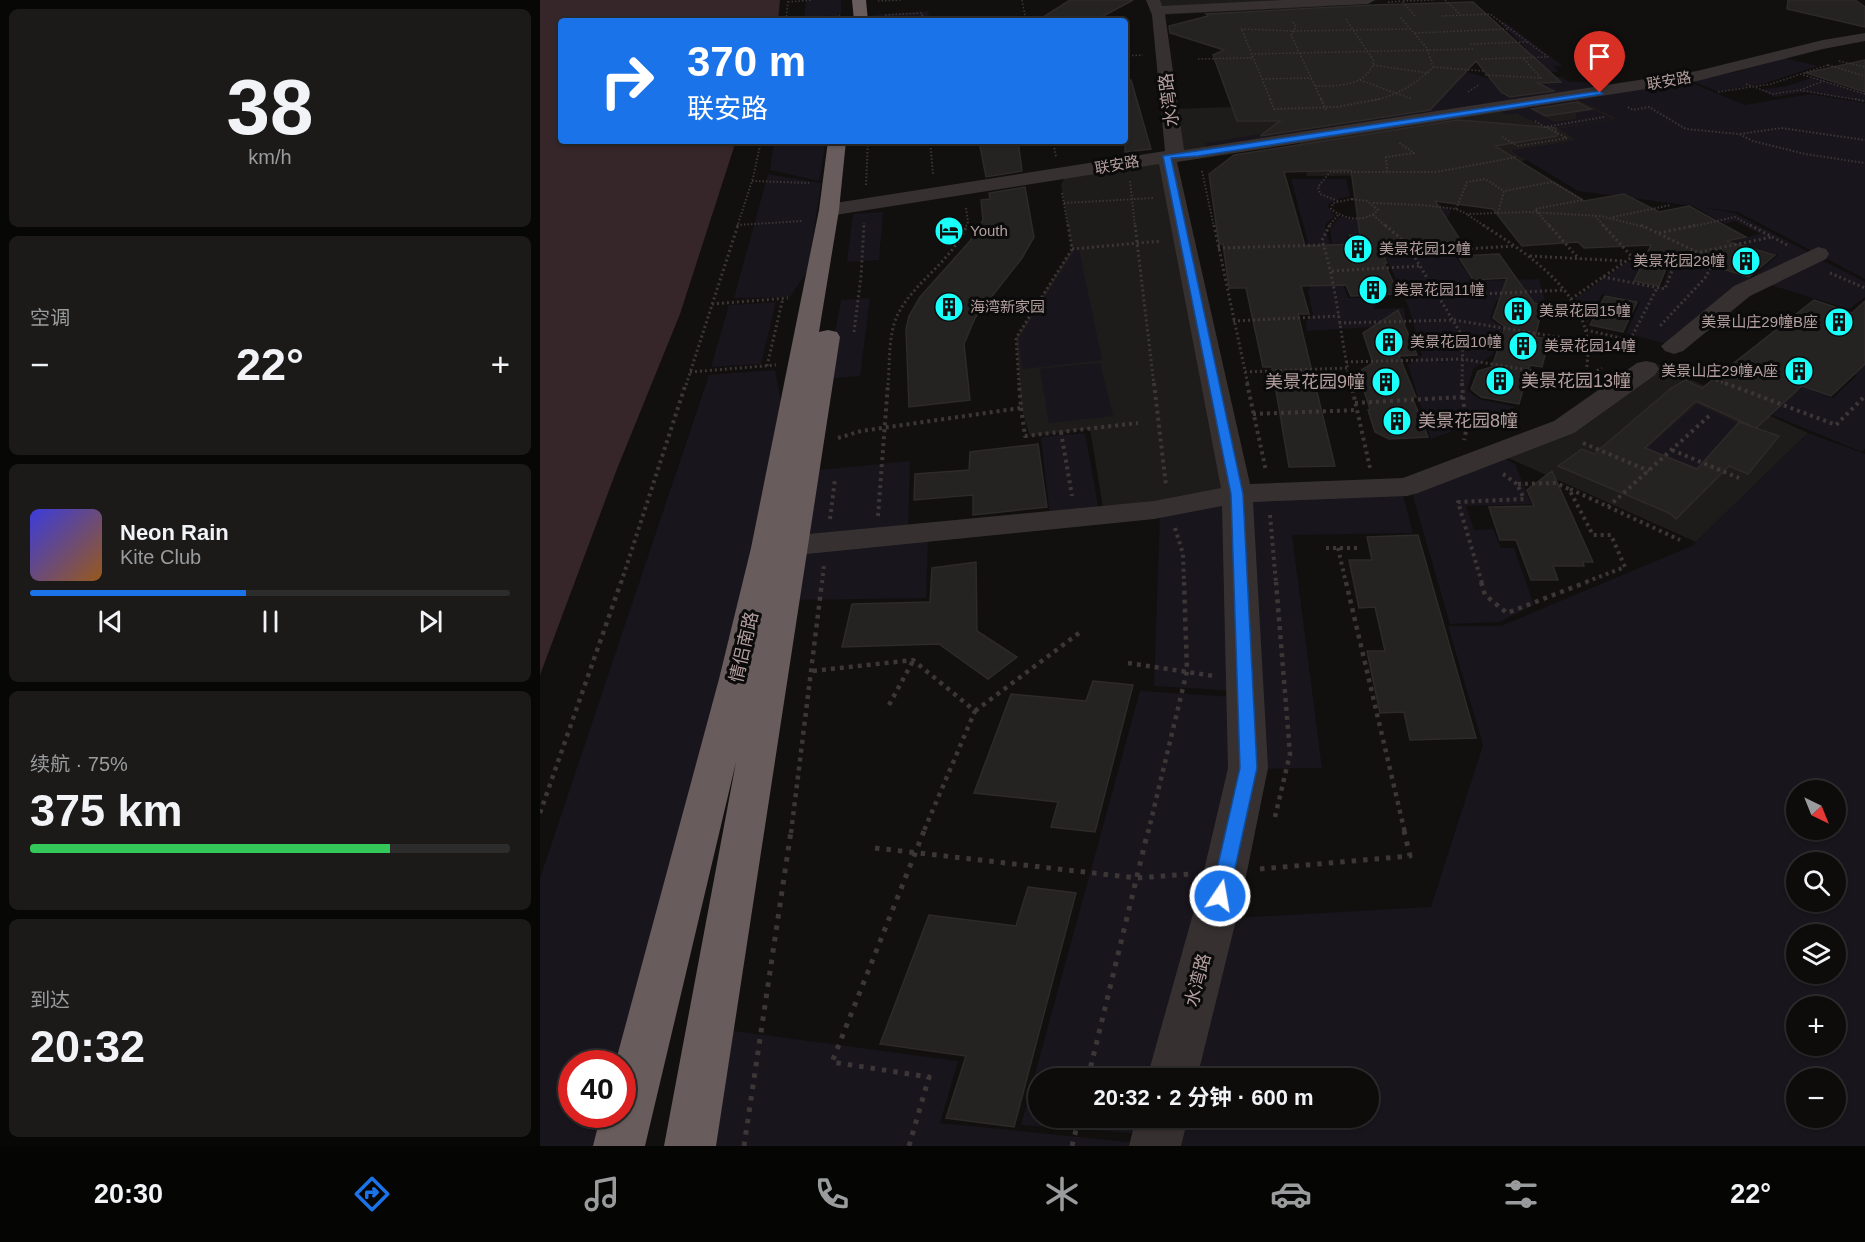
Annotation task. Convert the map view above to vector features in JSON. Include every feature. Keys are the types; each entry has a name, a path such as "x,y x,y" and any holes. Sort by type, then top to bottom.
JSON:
{"highway":[{"path":"847,0 852,18"},
{"path":"852,18 859,0"},
{"name":"情侣南路","path":"619,1146 737,679 796,545 830,445 841,204 837,144"},
{"name":"情侣南路","path":"690,1146 796,545 801,364 798,297 841,204 854,144"}],"street":[{"path":"1156,5 1368,0"},
{"name":"水湾路","path":"1156,5 1175,153 1163,157 1237,494 1248,768 1220,896 1175,1068"},
{"name":"联安路","path":"841,204 1063,175 1163,157 1198,154 1604,93 1718,73 1816,47 1865,37"},
{"path":"1674,346 1742,291 1823,263"},
{"path":"796,545 1168,507 1237,494 1407,487 1564,427 1640,358"},
{"path":"1155,1146 1160,1128"}],"path":[{"path":"786,18 788,1 812,0"},
{"path":"1022,0 1025,18"},
{"path":"1415,16 1402,1 1435,0"},
{"path":"1445,0 1462,15"},
{"path":"885,15 922,13 923,18"},
{"path":"1442,16 1490,14 1548,57 1480,59"},
{"path":"1400,17 1428,50 1433,67"},
{"path":"1316,86 1358,80 1366,77 1373,65 1374,61 1346,18"},
{"path":"1292,19 1296,27 1292,35 1329,116"},
{"path":"1238,22 1274,109 1326,109 1393,94 1425,78 1433,67"},
{"path":"1242,30 1411,29"},
{"path":"1414,33 1510,29"},
{"path":"1470,44 1527,42"},
{"path":"1198,59 1475,49"},
{"path":"1128,56 1150,55"},
{"path":"1485,75 1542,78 1522,58"},
{"path":"1373,65 1429,73"},
{"path":"1718,93 1771,84 1828,65"},
{"path":"1433,67 1484,71"},
{"path":"1718,73 1773,94 1799,90 1824,81"},
{"path":"1799,73 1865,94"},
{"path":"1262,79 1312,78"},
{"path":"1358,80 1414,100"},
{"path":"1799,90 1865,101"},
{"path":"1604,93 1633,110 1649,107 1686,129 1739,134 1782,128 1865,140"},
{"path":"1502,137 1518,146 1566,138 1509,107"},
{"path":"1545,127 1604,117"},
{"path":"1374,127 1414,153 1386,157 1387,172"},
{"path":"1739,134 1753,141 1805,154 1865,163"},
{"path":"540,813 631,554 752,181 760,144"},
{"path":"854,334 861,276 841,204 867,144"},
{"path":"930,144 933,181"},
{"path":"1064,203 1164,197 1158,161 1163,157"},
{"path":"1517,157 1436,172 1330,172 1318,187 1320,194 1338,201 1360,200 1456,210 1467,214 1530,256 1565,290 1586,330 1590,354 1584,377"},
{"path":"1063,175 1061,185 1072,249 1016,338 1025,436 1138,423"},
{"path":"1456,210 1467,182 1485,179 1504,191 1552,182 1583,200 1535,209 1579,259"},
{"path":"1090,1068 1187,671 1183,554 1168,507 1130,180"},
{"path":"752,181 841,204"},
{"path":"1498,213 1504,191"},
{"path":"876,537 892,333 897,316 910,297 960,242 968,222 966,201"},
{"path":"1338,201 1331,206 1334,212 1338,215 1360,218 1373,215 1378,210 1373,203"},
{"path":"737,225 841,204"},
{"path":"1609,218 1671,205"},
{"path":"1467,214 1537,212 1609,218 1639,224 1707,257 1711,267 1706,278 1659,328"},
{"path":"1338,215 1328,227 1322,240 1332,271 1347,368 1370,471 1378,470"},
{"path":"1373,215 1406,243 1463,337 1463,397 1466,430 1463,443 1474,439"},
{"path":"1594,216 1632,258 1673,268 1665,289 1603,278"},
{"path":"1659,233 1735,217 1793,248"},
{"path":"1698,253 1772,237"},
{"path":"1072,249 1171,240"},
{"path":"1218,248 1324,245"},
{"path":"1412,252 1515,246"},
{"path":"1530,256 1624,261"},
{"path":"1571,299 1624,261 1632,258 1707,257"},
{"path":"1823,263 1865,288"},
{"path":"1332,271 1421,266"},
{"path":"1631,340 1657,288"},
{"path":"1440,296 1565,290"},
{"path":"712,304 798,297 766,366"},
{"path":"1233,321 1339,316"},
{"path":"1340,324 1454,320 1588,342"},
{"path":"1586,330 1631,340"},
{"path":"1631,340 1640,358"},
{"path":"1346,362 1462,358 1584,377"},
{"path":"690,372 801,364"},
{"path":"1572,390 1584,377 1606,366"},
{"path":"1245,372 1347,368"},
{"path":"1693,371 1836,424 1865,396"},
{"path":"1355,403 1463,397"},
{"path":"830,445 861,431 1021,408"},
{"path":"1253,414 1357,410"},
{"path":"1608,507 1709,416"},
{"path":"830,445 842,426"},
{"path":"1555,430 1649,471"},
{"path":"1061,432 1076,517"},
{"path":"1672,450 1739,478"},
{"path":"744,1146 769,993 813,671 796,545 836,472"},
{"path":"1569,489 1593,536 1611,535 1625,567 1508,613 1485,595 1458,502 1524,499 1517,484 1556,483 1680,540"},
{"path":"1326,548 1359,548"},
{"path":"909,1146 929,1077 832,1062 915,853 975,711 1079,633"},
{"path":"813,671 913,660 975,711"},
{"path":"889,705 913,660"},
{"path":"1128,663 1218,676"},
{"path":"1188,875 1191,864"},
{"path":"1072,1146 1076,1128"}],"shaded area":[{"path":"540,0 780,0 778,18 558,18 558,144 735,144 680,314 617,469 540,675"},
{"path":"806,0 841,0 841,15 804,17"},
{"path":"1153,0 1385,0 1321,3 1324,7 1160,15"},
{"path":"928,11 929,18 873,18 873,15"},
{"path":"1499,22 1505,22 1563,66 1554,66 1558,72 1533,72 1516,55 1532,54"},
{"path":"1784,58 1818,66 1766,83 1719,92 1690,80 1736,72"},
{"path":"1464,71 1490,79 1504,96 1520,96 1546,77 1563,77 1569,82 1586,82 1601,92 1682,79 1745,105 1810,94 1865,103 1865,279 1738,212 1699,207 1735,213 1812,254 1762,280 1753,277 1778,255 1730,241 1760,234 1735,221 1725,224 1693,206 1578,191 1512,151 1577,140 1559,129 1617,119 1573,97 1339,132 1328,123 1443,93 1455,85"},
{"path":"1814,77 1865,93 1865,102 1806,92 1775,97 1759,90 1787,86"},
{"path":"1573,97 1618,119 1560,129 1578,140 1512,151 1527,160 1429,177 1425,175 1307,176 1298,139 1176,158 1171,109 1298,105 1339,132"},
{"path":"1572,99 1580,103 1533,111 1554,122 1576,119 1576,113 1595,110 1612,119 1547,129 1517,113 1508,115 1499,110"},
{"path":"1324,124 1334,131 1207,151 1206,143"},
{"path":"774,144 825,144 819,181 770,170"},
{"path":"1176,158 1237,494 1104,514 1090,429 1030,436 1021,408 1016,338 1072,249 1061,185 1065,177"},
{"path":"768,174 821,183 808,270 790,297 734,298"},
{"path":"1395,177 1451,211 1448,217 1404,220 1418,244 1447,243 1472,281 1539,279 1546,304 1508,298 1496,301 1490,319 1504,328 1493,354 1473,370 1467,390 1479,399 1516,407 1431,439 1408,365 1422,355 1409,308 1375,233 1347,234 1350,243 1332,244 1330,229 1339,217 1358,220"},
{"path":"1291,179 1346,179 1350,196 1327,205 1334,216 1325,225 1333,256 1364,283 1343,285 1348,298 1370,298 1375,309 1404,308 1406,325 1307,331 1306,322 1313,314 1308,291 1311,286 1302,249 1308,242"},
{"path":"883,212 879,260 847,262 853,214"},
{"path":"1649,231 1716,268 1756,280 1671,345 1626,333 1640,302 1602,294 1587,324 1575,299 1627,262 1640,265 1632,282 1663,287 1669,269 1643,263 1671,255"},
{"path":"1078,245 1102,360 1022,369 1019,338"},
{"path":"1818,258 1865,282 1865,297 1849,309 1764,283"},
{"path":"870,298 860,376 827,379 841,300"},
{"path":"776,302 761,364 711,367 729,305"},
{"path":"1865,341 1865,448 1862,452 1770,414 1803,387 1833,398 1857,375 1832,365"},
{"path":"1100,363 1113,416 1049,423 1040,369"},
{"path":"1655,363 1808,433 1696,542 1497,453 1564,427"},
{"path":"775,370 782,407 733,645 624,1050 558,1050 558,1128 604,1128 599,1146 540,1146 540,878 709,375"},
{"path":"1697,404 1739,424 1699,468 1681,462 1660,480 1627,466"},
{"path":"1085,433 1099,511 1050,516 1041,437"},
{"path":"1808,433 1865,454 1865,1146 1155,1146 1160,1128 1379,1128 1379,1068 1176,1068 1215,919 1431,907 1483,745 1448,626 1501,626 1692,546"},
{"path":"1498,455 1515,464 1531,504 1466,506 1474,530 1493,529 1501,548 1514,548 1534,605 1499,622 1450,624 1411,489"},
{"path":"910,461 908,529 801,541 810,471"},
{"path":"1402,492 1413,533 1292,535 1322,768 1255,769 1239,495"},
{"path":"1229,501 1238,691 1154,686 1160,514"},
{"path":"928,536 926,598 793,600 801,549"},
{"path":"1140,691 1234,697 1240,770 1164,1068 1037,1068"},
{"path":"719,1029 958,1061 940,1123 1139,1143 1139,1146 698,1146"},
{"path":"1028,1099 1028,1126 1021,1125"},
{"path":"1063,1128 1148,1128 1147,1134"}],"building":[{"path":"1070,0 1133,0 1100,18 1042,18"},
{"path":"1788,0 1855,0 1865,7 1865,27 1787,9"},
{"path":"1473,2 1561,82 1538,83 1554,91 1510,97 1502,93 1476,61 1430,110 1260,136 1280,121 1237,121 1213,55 1224,50 1170,33 1169,26 1208,16 1206,14"},
{"path":"1865,60 1865,92 1806,73"},
{"path":"1128,80 1131,80 1151,149 1125,152 1125,144 1128,144"},
{"path":"1577,102 1591,109 1546,116 1532,109"},
{"path":"1458,120 1556,128 1557,136 1495,146 1584,201 1624,194 1659,212 1689,206 1746,237 1726,241 1775,255 1749,277 1672,254 1659,286 1634,281 1651,245 1584,248 1578,242 1522,246 1493,209 1435,201 1461,241 1379,244 1387,263 1384,263 1399,294 1351,296 1346,285 1301,286 1309,314 1298,314 1335,466 1289,467 1272,367 1263,367 1246,288 1229,288 1223,244 1219,244 1209,174 1234,155","holes":["1351,170 1360,235 1349,235 1353,244 1305,246 1284,172"]},
{"path":"980,144 1018,144 1022,171 986,177"},
{"name":"海湾新家园","path":"1025,187 1034,237 1022,258 975,318 964,344 970,400 909,407 906,329 909,316 920,297 970,241 983,220 981,200 990,199 989,193"},
{"path":"1499,254 1534,303 1543,305 1535,337 1549,339 1542,367 1530,365 1519,404 1481,397 1471,389 1478,371 1492,367 1505,327 1493,318 1507,278 1473,280 1458,256"},
{"path":"1605,296 1637,302 1623,332 1590,325"},
{"path":"1814,300 1852,313 1865,301 1865,364 1831,396 1802,386 1756,428 1779,436 1748,474 1729,466 1676,519 1669,513 1558,466 1582,449 1594,454 1670,389 1685,380 1702,388","holes":["1696,401 1756,428 1739,422 1697,469 1645,448"]},
{"path":"1398,310 1417,355 1399,356 1416,397 1412,397 1428,437 1389,439 1375,432 1358,372 1373,363 1363,333"},
{"path":"1038,444 1047,507 973,515 973,495 914,500 915,474 969,470 970,452"},
{"path":"1552,471 1593,562 1583,562 1584,566 1553,566 1558,580 1531,580 1516,540 1500,540 1489,507 1534,506 1527,490"},
{"path":"1418,535 1476,738 1410,740 1404,712 1380,713 1367,651 1385,651 1375,607 1359,608 1349,560 1372,560 1367,537"},
{"path":"976,562 977,631 1017,657 988,679 939,644 842,647 852,604 930,602 932,568"},
{"path":"1093,681 1133,685 1095,832 1051,827 1058,802 974,793 1011,694 1086,701"},
{"path":"1028,887 1076,893 1014,1127 946,1118 966,1056 880,1044 929,915 1016,926"}],"place":[{"name":"Youth","path":"949,231"},
{"name":"美景花园12幢","path":"1358,249"},
{"name":"美景花园28幢","path":"1746,261"},
{"name":"美景花园11幢","path":"1373,290"},
{"name":"海湾新家园","path":"949,307"},
{"name":"美景花园15幢","path":"1518,311"},
{"name":"美景山庄29幢B座","path":"1839,322"},
{"name":"美景花园10幢","path":"1389,342"},
{"name":"美景花园14幢","path":"1523,346"},
{"name":"美景山庄29幢A座","path":"1799,371"},
{"name":"美景花园13幢","path":"1500,381"},
{"name":"美景花园9幢","path":"1386,382"},
{"name":"美景花园8幢","path":"1397,421"}],"route":[{"path":"1220,896 1248,768 1237,494 1167,156 1198,154 1600,93"}]}
